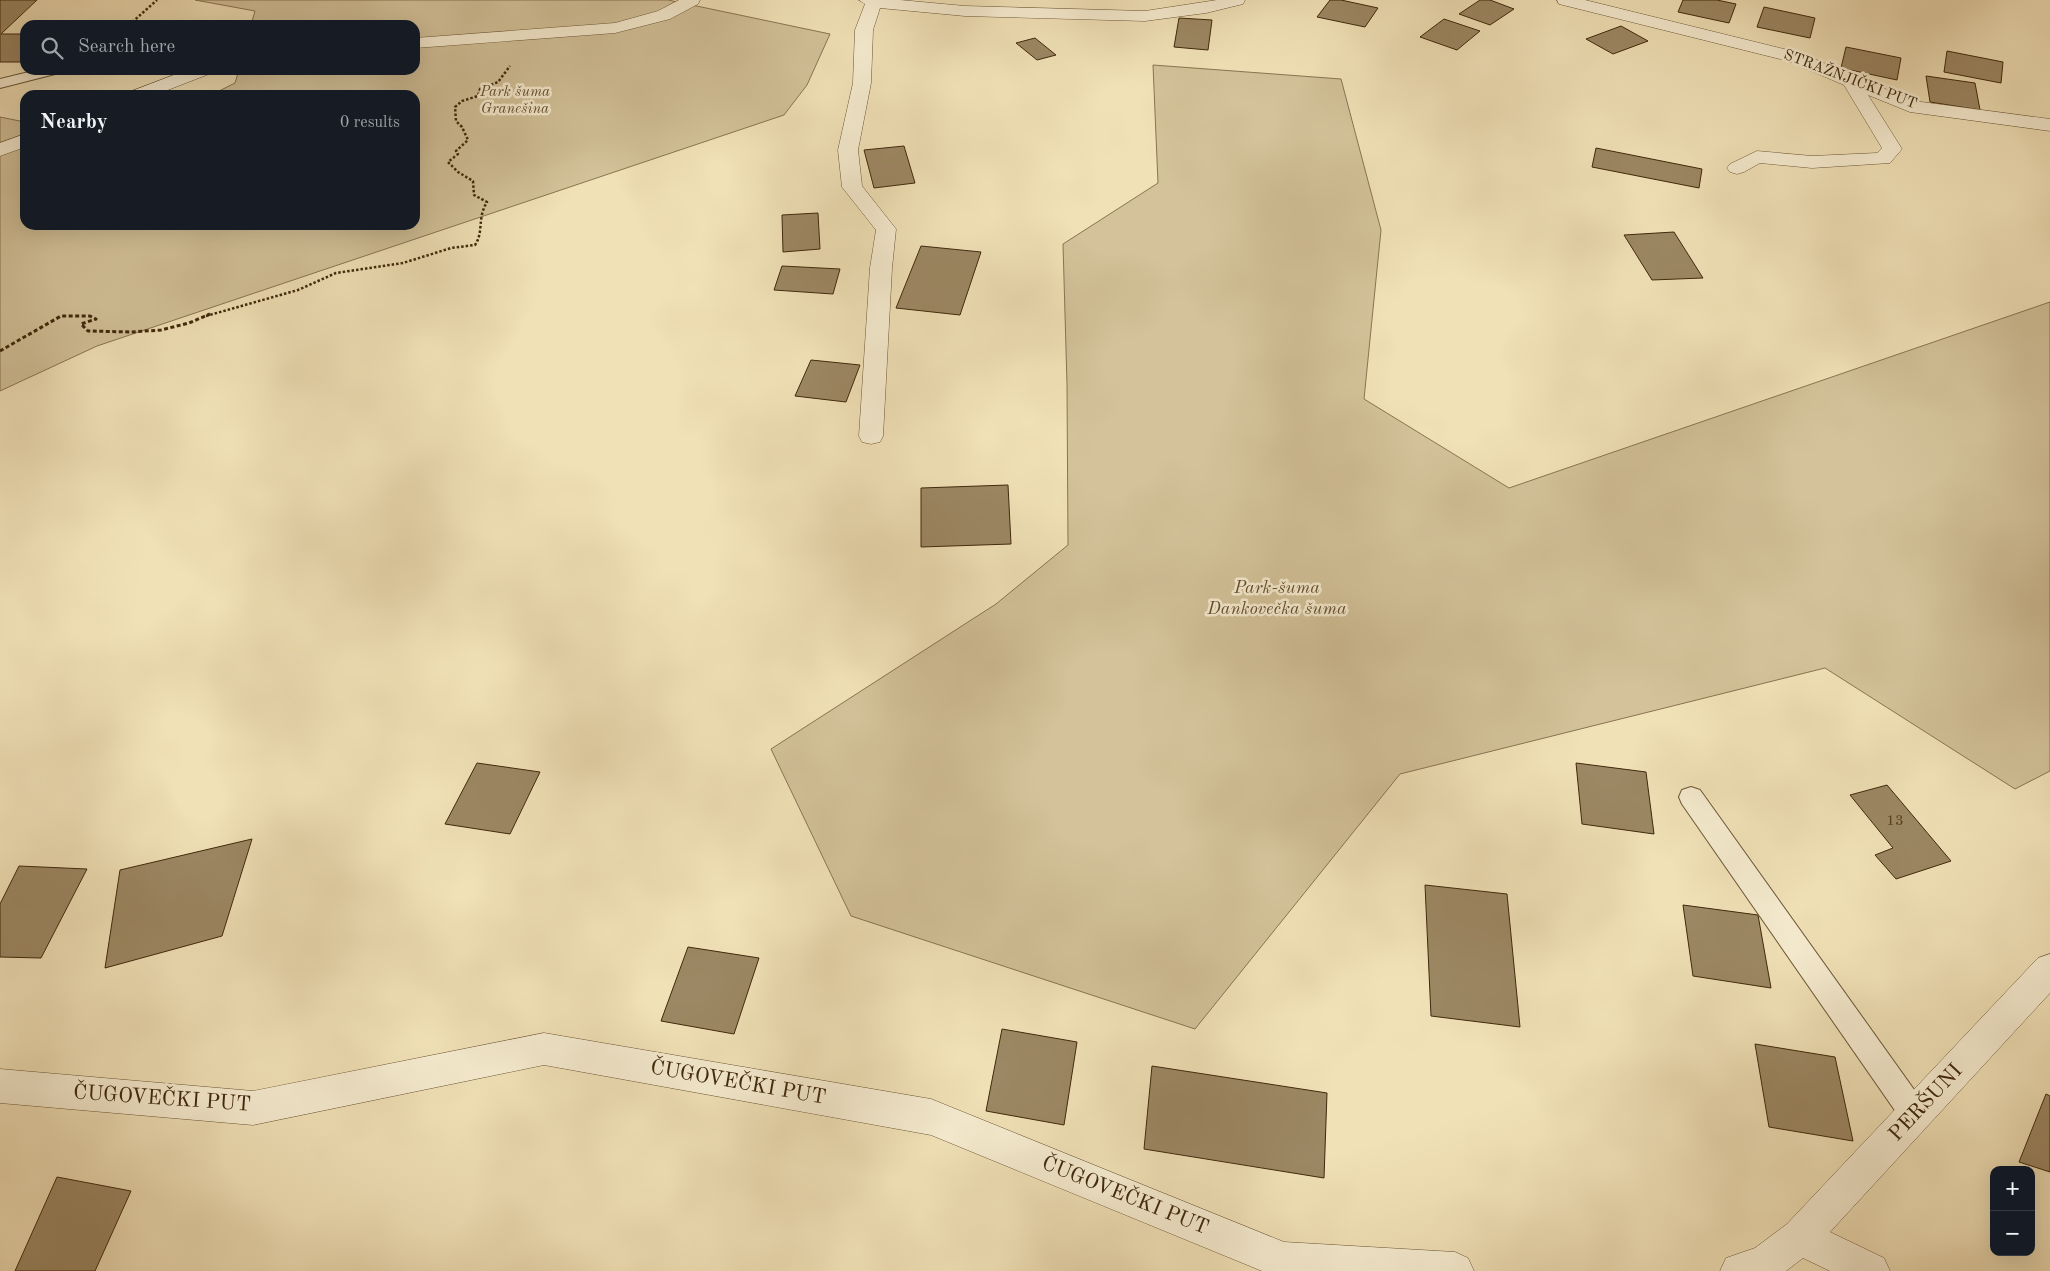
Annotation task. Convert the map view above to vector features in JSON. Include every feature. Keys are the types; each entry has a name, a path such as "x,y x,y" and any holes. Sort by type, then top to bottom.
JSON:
{"street":[{"path":"420,43 615,28 664,15 692,0"},
{"path":"871,436 886,229 852,187 848,150 862,83 864,30 873,1 965,11 1145,16 1206,8 1237,0"},
{"name":"STRAŽNJIČKI PUT","path":"1565,0 1794,57 1910,106 2050,125"},
{"path":"151,90 189,75"},
{"path":"1737,168 1757,157 1812,162 1883,159 1892,149 1850,80"},
{"path":"0,150 20,142"},
{"name":"PERŠUNI","path":"1800,1237 2050,969"},
{"name":"ČUGOVEČKI PUT","path":"0,1086 253,1108 544,1049 931,1117 1284,1260 1455,1271"},
{"path":"1739,1271 1764,1264 1800,1237 1871,1271"}],"lane":[{"path":"0,84 35,75"},
{"path":"1691,797 1915,1115"}],"path":[{"path":"135,20 157,0"},
{"path":"0,351 61,316 90,316 96,319 82,324 88,331 146,332 190,324 201,317 298,290 336,273 403,263 451,248 475,245 479,239 481,212 487,202 474,194 473,181 458,172 448,162 458,154 456,151 468,140 462,127 456,121 455,107 462,101 478,96 480,89 494,86 506,76 510,66 517,63 522,36"}],"green space":[{"name":"Park šuma Granešina","path":"195,0 668,0 830,34 807,85 784,115 97,346 0,391 0,117 20,121 20,230 420,230 420,90 221,90 235,83 237,75 420,75 420,20 252,20 255,11"},
{"name":"Park-šuma Dankovečka šuma","path":"1153,65 1341,79 1381,230 1364,399 1509,488 2050,302 2050,771 2015,789 1825,668 1400,774 1195,1029 851,916 771,749 996,604 1068,545 1067,384 1063,244 1158,183"}],"building":[{"path":"0,0 37,0 1,34 20,34 20,62 0,62"},
{"path":"1330,0 1341,0 1378,8 1365,27 1317,17"},
{"path":"1480,0 1490,0 1514,9 1490,25 1459,14"},
{"path":"1683,0 1717,0 1736,4 1729,23 1678,12"},
{"path":"1764,7 1815,18 1810,38 1757,27"},
{"path":"1179,18 1212,20 1208,50 1174,47"},
{"path":"1444,19 1480,31 1457,50 1420,37"},
{"path":"1621,26 1648,41 1613,54 1586,39"},
{"path":"1035,38 1056,55 1037,60 1016,43"},
{"path":"1846,47 1901,58 1897,80 1841,68"},
{"path":"1947,51 2003,62 2001,83 1944,72"},
{"path":"1926,76 1975,83 1980,110 1930,102"},
{"path":"904,146 915,183 874,188 864,150"},
{"path":"1596,148 1702,169 1699,188 1592,167"},
{"path":"818,213 820,249 783,252 782,215"},
{"path":"1674,232 1703,278 1652,280 1624,235"},
{"path":"921,246 981,252 960,315 896,308"},
{"path":"782,266 840,269 833,294 774,290"},
{"path":"811,360 860,365 846,402 795,396"},
{"path":"1008,485 1011,544 921,547 921,488"},
{"path":"477,763 540,772 510,834 445,824"},
{"path":"1576,763 1646,772 1654,834 1582,824"},
{"path":"1887,785 1951,861 1896,879 1875,855 1893,848 1850,795"},
{"path":"252,839 222,936 105,968 120,870"},
{"path":"19,866 87,869 41,958 0,957 0,904"},
{"path":"1425,885 1507,894 1520,1027 1431,1016"},
{"path":"1683,905 1758,915 1771,988 1693,976"},
{"path":"688,947 759,958 734,1034 661,1021"},
{"path":"1002,1029 1077,1042 1064,1125 986,1111"},
{"path":"1755,1044 1835,1057 1853,1141 1769,1127"},
{"path":"1152,1066 1327,1093 1324,1178 1144,1149"},
{"path":"2046,1094 2050,1096 2050,1172 2019,1162"},
{"path":"57,1177 131,1191 95,1271 15,1271"}]}
